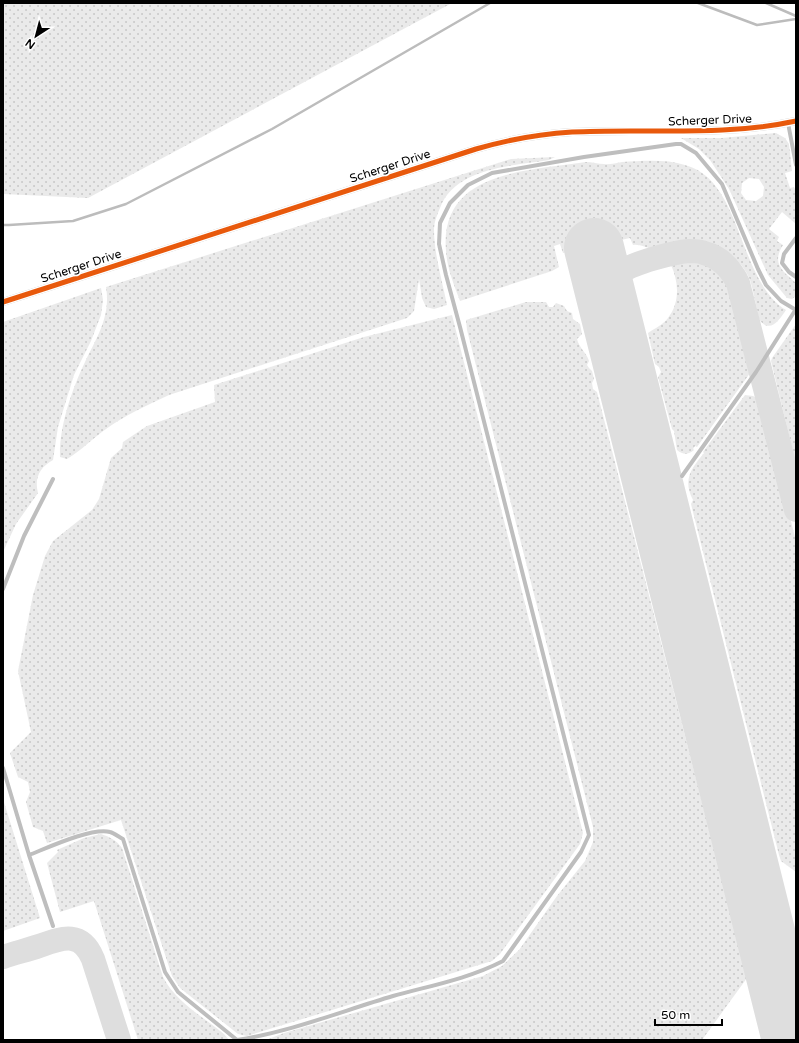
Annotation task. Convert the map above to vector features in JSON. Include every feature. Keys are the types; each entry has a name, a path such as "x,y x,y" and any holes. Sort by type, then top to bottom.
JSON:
{"street":[{"name":"Scherger Drive","path":"3,302 476,149 507,141 572,132 722,130 755,128 792,122"}],"lane":[{"path":"792,122 796,165"},
{"path":"29,855 73,838 99,831 110,832 124,839 165,972 178,992 238,1040 261,1036 392,996 484,971 503,961 581,852 589,835 439,244 440,223 450,203 468,185 492,173 584,157 681,144 696,153 722,184 766,285 780,301 796,309 756,372 682,476"},
{"path":"796,238 784,254 782,263 789,272 796,277"},
{"path":"3,589 24,536 53,479"},
{"path":"3,768 29,855 53,926"},
{"path":"256,1040 261,1036"}],"shaded area":[{"path":"3,3 452,3 88,198 3,194"},
{"path":"776,133 785,138 789,144 792,171 785,173 790,188 794,187 796,191 796,224 782,212 769,229 779,237 777,241 783,245 778,257 780,267 796,283 796,296 792,299 787,298 768,275 729,189 710,160 699,149 681,138 722,138","holes":["749,178 759,179 764,187 763,196 756,201 746,200 741,193 742,183"]},
{"path":"555,157 549,160 503,167 472,176 458,184 448,194 438,213 434,229 437,257 447,305 434,309 426,307 422,298 419,279 414,311 407,318 169,395 137,410 113,424 67,459 60,457 60,445 67,408 80,373 105,317 107,307 106,287 511,159"},
{"path":"638,161 670,162 685,165 704,174 718,190 730,210 758,277 770,296 786,310 778,321 771,326 763,324 759,319 750,280 746,271 726,251 709,243 700,241 686,241 654,249 633,245 630,238 563,253 560,244 554,246 559,267 552,271 460,301 449,270 446,251 448,224 457,204 472,190 492,180 539,168 586,162 608,164"},
{"path":"697,259 714,265 723,273 730,283 753,369 697,447 695,446 693,449 694,450 686,454 677,450 674,431 672,429 658,377 661,372 659,367 655,364 648,333 666,320 675,306 677,285 671,265 681,261"},
{"path":"101,288 103,300 101,315 91,341 74,375 58,427 53,460 41,470 37,482 38,493 16,524 3,552 3,322"},
{"path":"526,302 546,302 549,307 553,307 556,303 564,306 567,311 572,313 573,319 580,324 582,334 577,339 579,345 588,358 589,361 587,365 592,371 594,379 592,383 593,389 597,392 747,978 702,1040 266,1040 284,1033 483,976 502,966 519,950 557,896 585,861 593,842 593,827 467,330 466,320"},
{"path":"452,315 583,833 580,844 500,954 492,961 247,1036 238,1034 180,988 172,976 121,820 47,843 43,831 33,827 26,802 30,792 28,782 18,777 10,753 31,732 18,671 33,595 45,556 53,541 92,510 99,499 111,458 122,448 123,442 147,426 215,402 214,385 364,337"},
{"path":"796,324 796,464 771,361"},
{"path":"745,395 753,396 760,400 796,541 796,872 781,861 779,855 691,504 693,500 688,486 688,480 692,469"},
{"path":"3,799 40,918 3,931"},
{"path":"101,834 113,839 122,848 163,977 168,986 182,1001 224,1034 229,1040 138,1040 94,901 60,912 47,863 58,852 57,850 84,838"}],"waterway":[{"path":"3,225 73,221 126,204 272,129 490,3"},
{"path":"698,3 757,25 796,19"},
{"path":"766,3 796,16"}],"taxiway":[{"path":"608,303 613,282 621,272 654,258 682,252 699,251 715,257 728,268 738,283 796,510"},
{"path":"3,957 63,939 77,940 83,944 93,959 119,1040"}],"runway":[{"path":"594,248 792,1040"}],"cycle path":[{"path":"3,302 476,149 499,143 535,136 572,132 740,129 796,121"}]}
